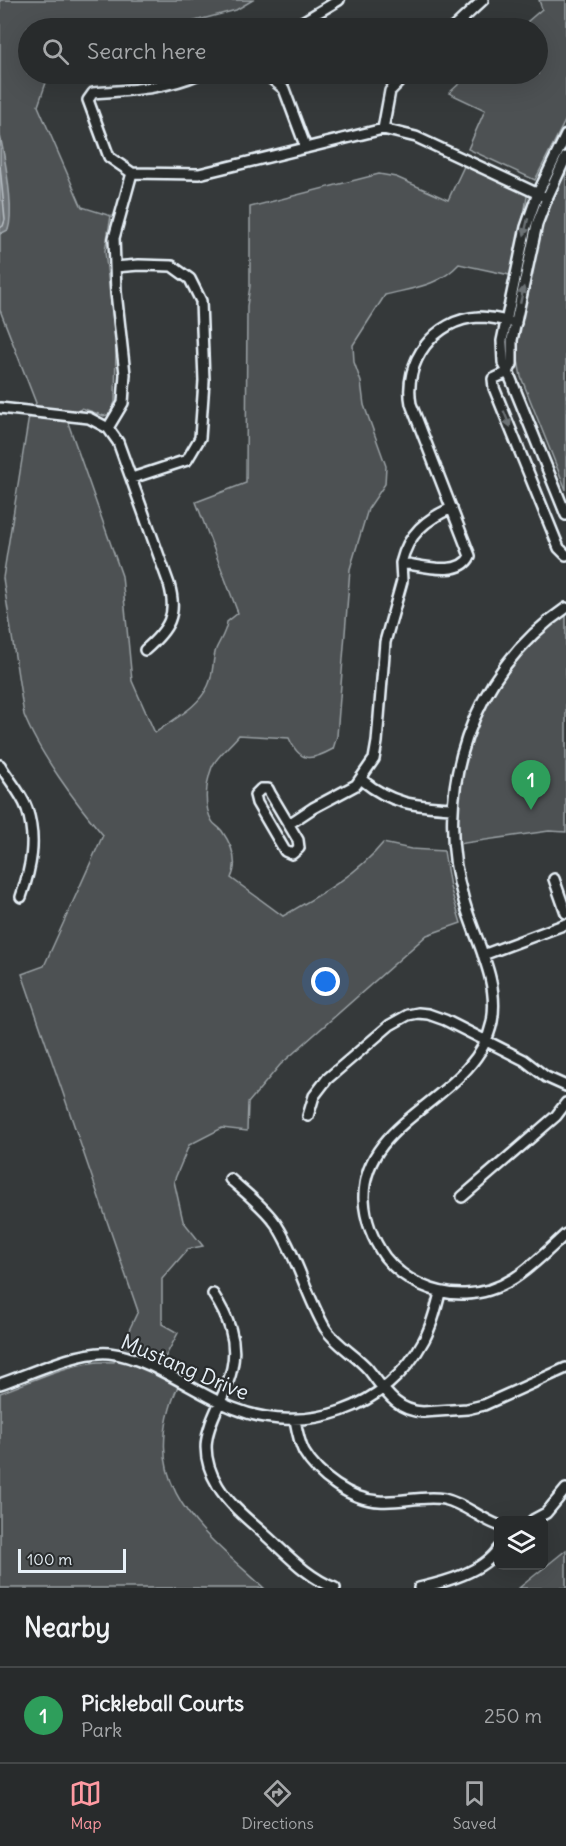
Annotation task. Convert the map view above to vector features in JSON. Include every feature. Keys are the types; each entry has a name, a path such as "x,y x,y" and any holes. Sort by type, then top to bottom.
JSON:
{"street":[{"path":"309,18 339,0"},
{"path":"464,18 483,0"},
{"path":"171,84 93,93 88,100 109,157 132,173 199,174 383,129 416,137 542,196"},
{"path":"278,84 284,89 306,148"},
{"path":"383,129 390,92 398,84"},
{"path":"566,135 542,196 537,224 511,322 512,364 508,372 493,379 494,388 559,548 566,555"},
{"path":"542,196 566,157"},
{"path":"108,428 123,403 125,374 114,238 132,173"},
{"path":"115,267 172,266 190,279 201,301 204,381 200,438 187,460 132,478"},
{"path":"401,563 452,569 464,565 470,556 414,414 409,394 411,371 424,347 443,329 466,319 478,317 511,322"},
{"path":"508,372 566,515"},
{"path":"0,408 89,418 108,428 118,442 169,584 173,603 165,631 145,650"},
{"path":"289,824 362,780 374,759 385,642 402,581 401,563 406,546 428,519 452,508"},
{"path":"566,608 532,636 516,653 486,696 470,727 457,771 452,808 452,844 464,904 492,986 493,1014 486,1041 474,1060 460,1075 384,1142 373,1156 366,1176 365,1208 378,1247 399,1271 418,1284 440,1293 475,1294 509,1283 566,1234"},
{"path":"0,765 27,808 34,845 21,897"},
{"path":"362,780 395,801 418,806 452,808"},
{"path":"268,789 289,824 300,844 297,851 292,854 285,851 257,803 255,795 257,791 268,789"},
{"path":"554,879 566,913"},
{"path":"483,955 566,924"},
{"path":"308,1116 319,1087 390,1025 408,1014 428,1014 437,1017 524,1060 546,1077 566,1086"},
{"path":"462,1197 556,1116 566,1103"},
{"path":"230,1179 271,1217 286,1241 327,1330 340,1345 362,1362 383,1390 400,1406 415,1412 467,1409 484,1405 566,1368"},
{"name":"Mustang Drive","path":"0,1384 82,1356 111,1353 154,1369 219,1402 249,1414 295,1420 319,1418 341,1412 383,1390 409,1363 425,1340 440,1293"},
{"path":"213,1294 228,1320 233,1349 231,1375 212,1417 207,1437 208,1459 216,1484 236,1509 309,1574 334,1588"},
{"path":"295,1420 300,1444 309,1458 334,1482 351,1493 379,1501 443,1499 463,1506 494,1523"},
{"path":"541,1516 566,1489"},
{"path":"419,1588 471,1570 494,1554"}],"shaded area":[{"path":"0,0 253,0 236,10 206,18 18,18 18,84 46,84 38,106 80,203 82,207 111,216 105,251 116,346 115,402 110,414 104,416 82,408 67,420 122,576 132,681 155,733 191,707 203,694 210,681 216,649 227,622 238,613 196,502 246,483 250,207 379,174 396,177 448,200 466,162 527,192 510,275 459,264 434,282 385,295 353,345 354,362 361,382 364,405 386,466 385,484 368,509 350,569 337,736 333,749 318,756 307,757 297,752 289,738 239,735 214,763 208,780 206,802 209,815 225,836 233,853 234,866 231,878 283,916 349,875 373,855 383,843 411,849 444,851 450,887 461,923 427,935 280,1065 248,1103 247,1131 222,1128 189,1145 174,1181 183,1221 203,1246 188,1249 162,1279 162,1324 178,1333 162,1363 156,1361 151,1372 178,1386 167,1421 165,1451 170,1478 181,1502 197,1524 264,1588 0,1588 0,1393 70,1367 114,1362 138,1311 22,974 44,966 103,835 59,777 24,715 3,578 29,416 36,403 0,310"},
{"path":"539,0 566,0 566,119 535,180 468,149 485,110 449,93 459,84 548,84 548,18 532,18 542,9"},
{"path":"566,167 566,490 521,377 517,355 519,332 543,220"},
{"path":"566,613 566,832 549,831 458,844 458,808 462,775 470,744 482,715 497,687 516,662"},
{"path":"566,1550 566,1588 519,1588 541,1570 548,1570 548,1565"}],"water":[{"path":"0,135 8,183 10,221 8,230 0,234"}],"place":[{"name":"Pickleball Courts","path":"531,810"}]}
